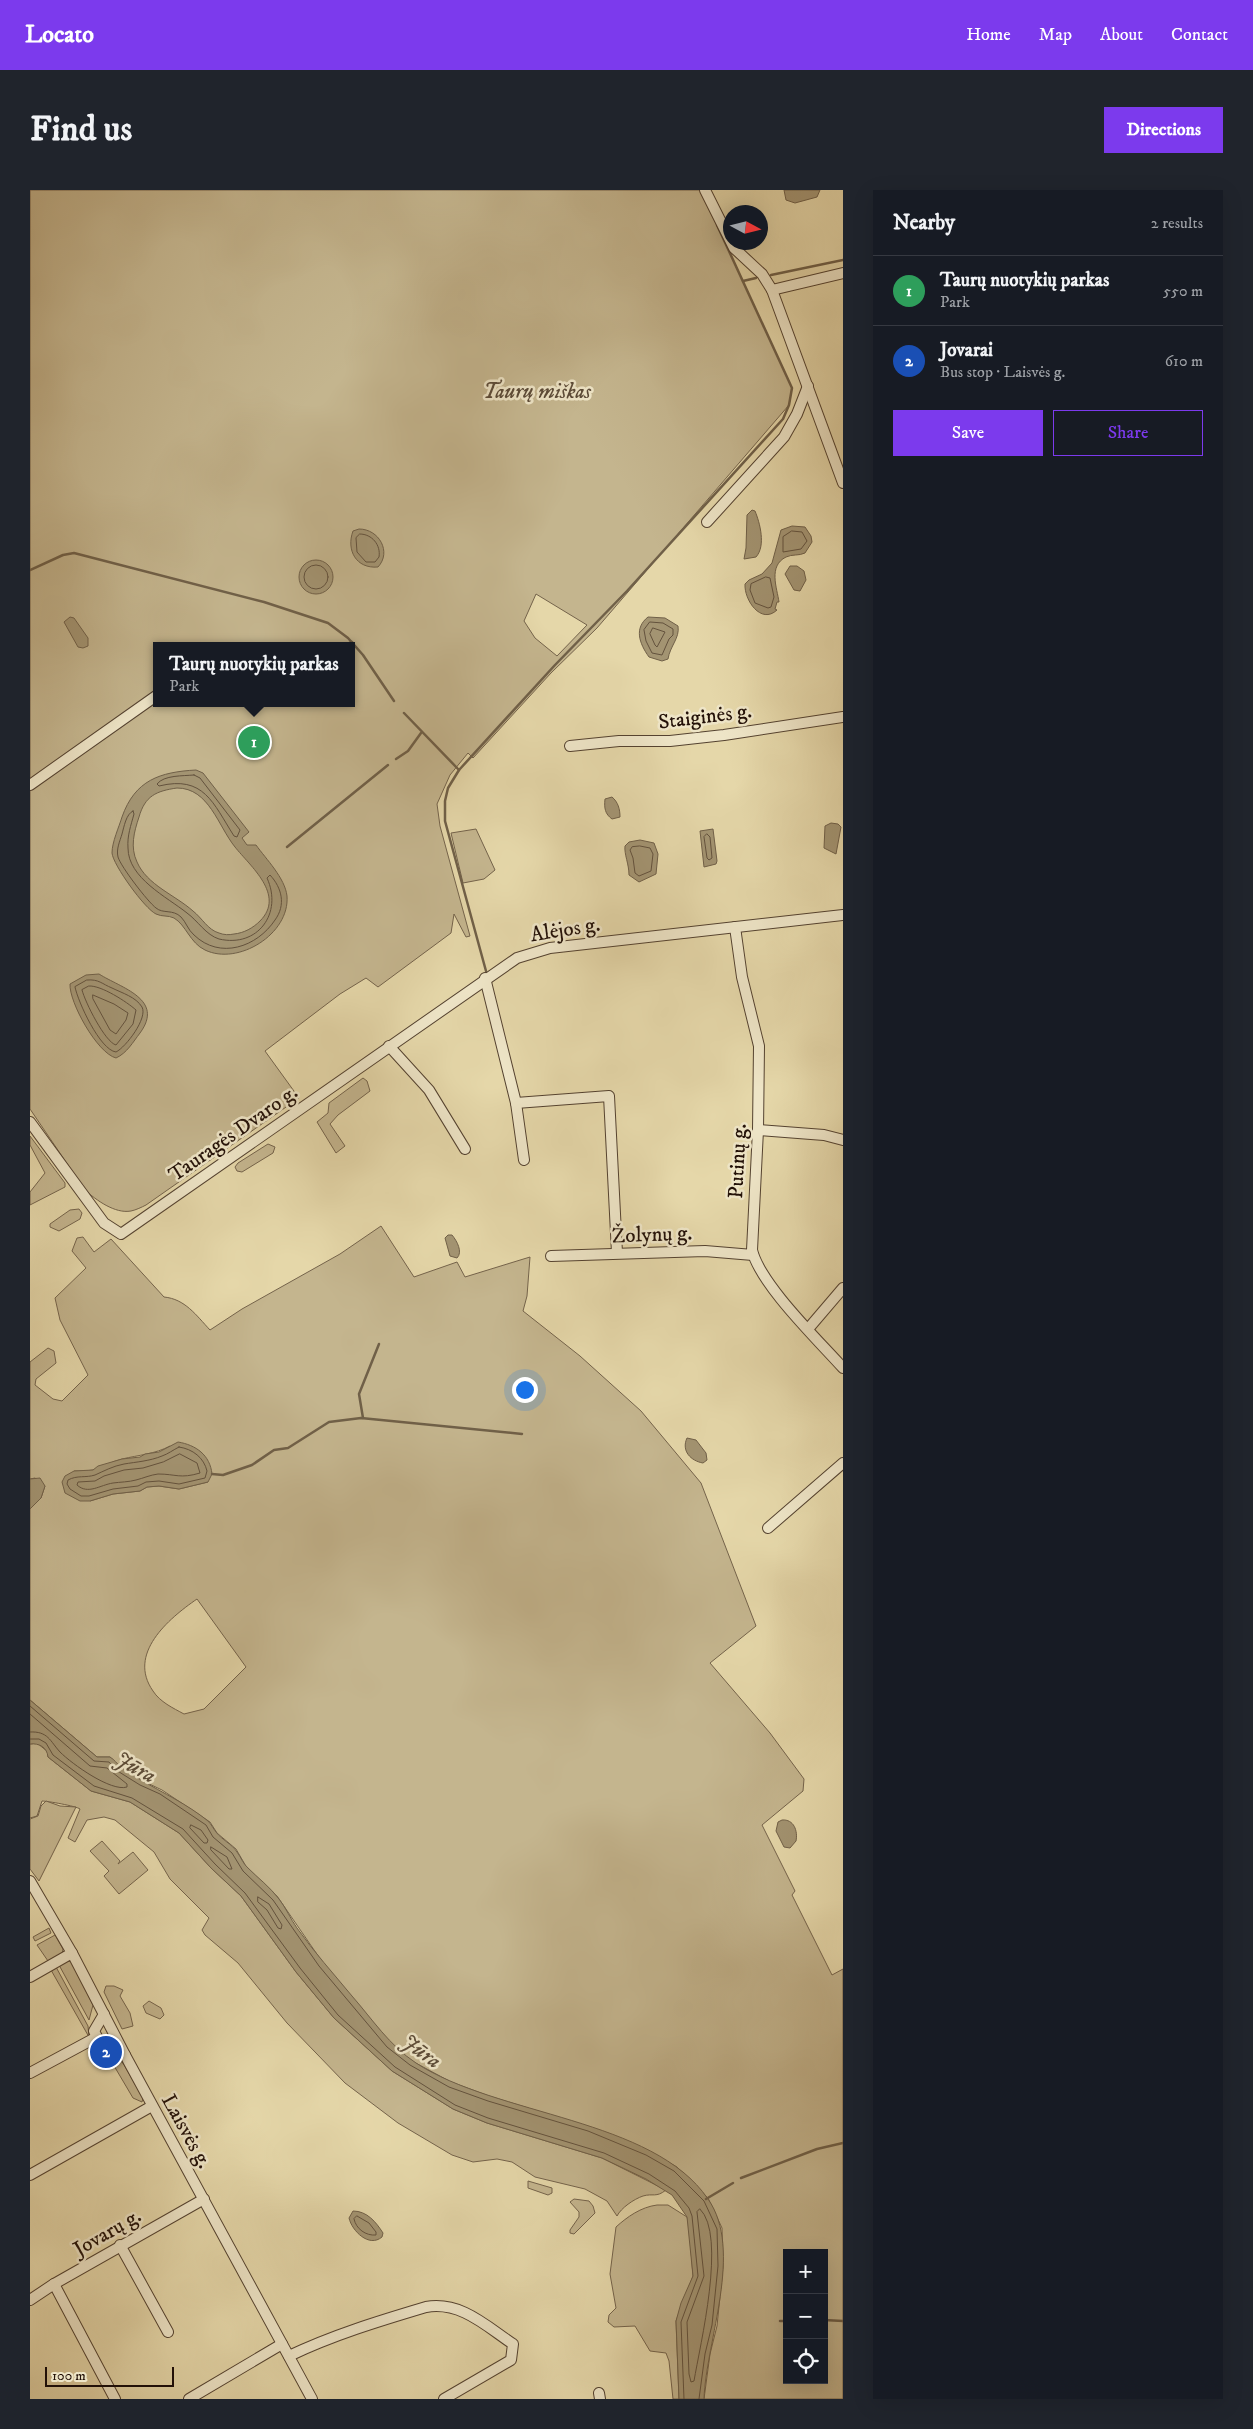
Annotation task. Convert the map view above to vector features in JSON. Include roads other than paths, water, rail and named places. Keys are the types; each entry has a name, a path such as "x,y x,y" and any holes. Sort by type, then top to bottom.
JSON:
{"street":[{"path":"704,190 734,248 762,274 772,290 843,483"},
{"path":"772,290 843,273"},
{"path":"707,522 784,437 797,414 808,386"},
{"path":"30,784 153,698"},
{"name":"Staiginės g.","path":"570,746 619,740 666,742 843,717"},
{"name":"Alėjos g.","path":"485,978 517,958 537,950 843,915"},
{"name":"Putinų g.","path":"735,926 742,977 759,1046 758,1130 751,1244 753,1255 766,1279 843,1368"},
{"path":"485,978 516,1103 524,1160"},
{"name":"Tauragės Dvaro g.","path":"30,1122 104,1222 122,1234 485,978"},
{"path":"389,1046 429,1090 465,1149"},
{"path":"516,1103 609,1096 617,1253"},
{"path":"758,1130 824,1135 843,1140"},
{"name":"Žolynų g.","path":"552,1256 706,1251 753,1255"},
{"path":"808,1329 843,1288"},
{"path":"768,1528 843,1464"},
{"name":"Laisvės g.","path":"30,1881 72,1953 152,2106 312,2399"},
{"path":"30,1977 72,1953"},
{"path":"104,2014 94,2031 97,2037 101,2044 125,2055"},
{"path":"30,2073 97,2037"},
{"path":"30,2175 152,2106"},
{"name":"Jovarų g.","path":"30,2300 120,2245 204,2199"},
{"path":"120,2245 168,2332"},
{"path":"54,2284 115,2399"},
{"path":"290,2356 362,2326 435,2305 455,2308 468,2313 513,2344 511,2360 444,2399"},
{"path":"189,2399 282,2344"}],"water":[{"path":"784,190 820,190 817,197 795,203 786,200"},
{"path":"752,510 755,511 759,522 761,547 756,557 744,559 747,515"},
{"path":"792,526 805,527 811,536 812,542 805,553 786,557 780,561 775,572 779,602 777,602 775,609 777,610 765,615 755,609 750,603 745,590 745,584 762,574 772,563 781,530"},
{"path":"359,529 372,533 381,542 384,555 378,567 364,565 355,557 352,551 351,538 353,531"},
{"path":"316,560 328,565 333,577 328,589 316,594 304,589 299,577 304,565"},
{"path":"790,566 797,566 804,571 806,580 800,591 794,590 785,574"},
{"path":"70,617 74,618 88,638 88,646 78,647 64,622"},
{"path":"648,617 665,618 678,626 678,634 668,659 662,661 649,657 643,646 640,631 641,626"},
{"path":"196,770 203,773 249,832 242,838 247,845 256,845 279,876 286,889 286,910 280,923 260,943 246,950 232,954 218,954 200,947 178,921 172,917 156,914 145,904 123,876 114,859 112,849 116,835 127,804 134,794 150,780 183,771","holes":["177,788 197,794 205,801 235,847 263,881 269,901 267,911 257,924 245,931 226,935 215,931 186,905 147,877 137,862 134,851 134,834 141,810 148,799 163,791"]},
{"path":"612,797 620,811 620,817 612,819 606,813 605,799"},
{"path":"831,823 838,824 841,827 836,854 824,848 825,826"},
{"path":"713,829 717,861 716,864 704,867 700,831"},
{"path":"640,840 654,843 658,854 656,874 639,882 629,875 625,846 629,842"},
{"path":"99,974 137,996 144,1003 147,1011 146,1021 140,1033 127,1050 116,1058 101,1047 93,1037 79,1014 71,992 70,984 86,975"},
{"path":"448,1235 452,1235 459,1246 459,1256 457,1258 450,1256 445,1238"},
{"path":"687,1438 696,1440 706,1453 707,1460 703,1463 699,1462 688,1455 685,1447"},
{"path":"178,1442 196,1448 205,1456 211,1467 212,1474 208,1482 179,1489 159,1486 147,1487 140,1491 113,1494 90,1501 80,1501 65,1493 62,1482 65,1476 74,1471 93,1470 98,1466 122,1459 159,1452"},
{"path":"40,1478 45,1486 41,1498 30,1509 30,1479"},
{"path":"30,1700 97,1757 110,1757 128,1772 208,1821 218,1835 235,1849 246,1866 275,1895 310,1946 382,2032 406,2056 450,2081 488,2095 613,2134 651,2151 683,2172 708,2199 718,2220 723,2244 720,2296 706,2376 704,2399 679,2399 676,2321 681,2303 693,2276 687,2217 672,2195 646,2179 602,2158 487,2123 453,2109 392,2071 334,2018 296,1972 241,1896 211,1868 179,1833 130,1802 91,1791 48,1757 42,1746 30,1744"},
{"path":"782,1820 790,1821 796,1830 796,1841 790,1848 784,1847 776,1831 778,1822"},
{"path":"353,2211 358,2211 371,2218 383,2233 382,2237 372,2240 357,2233 349,2218"}],"waterway":[{"path":"486,971 445,821 445,801 448,788 459,770 555,665 627,591 783,419 789,405 792,388 717,225"},
{"path":"771,275 843,260"},
{"path":"743,281 756,278"},
{"path":"30,570 63,555 74,553 264,602 328,623 352,642"},
{"path":"355,646 394,701"},
{"path":"404,713 459,770"},
{"path":"396,759 408,751 421,733"},
{"path":"287,847 388,765"},
{"path":"363,1418 359,1394 379,1344"},
{"path":"212,1474 223,1475 252,1465 274,1450 288,1448 329,1422 361,1418 522,1434"},
{"path":"741,2178 817,2149 843,2143"},
{"path":"706,2199 733,2183"},
{"path":"828,2320 843,2321"}],"place":[{"name":"Taurų nuotykių parkas","path":"254,742"},
{"name":"Jovarai","path":"106,2052"}],"park label":[{"name":"Taurų miškas","path":"537,391"}],"water label":[{"name":"Jūra","path":"136,1766"},
{"name":"Jūra","path":"422,2050"}]}
